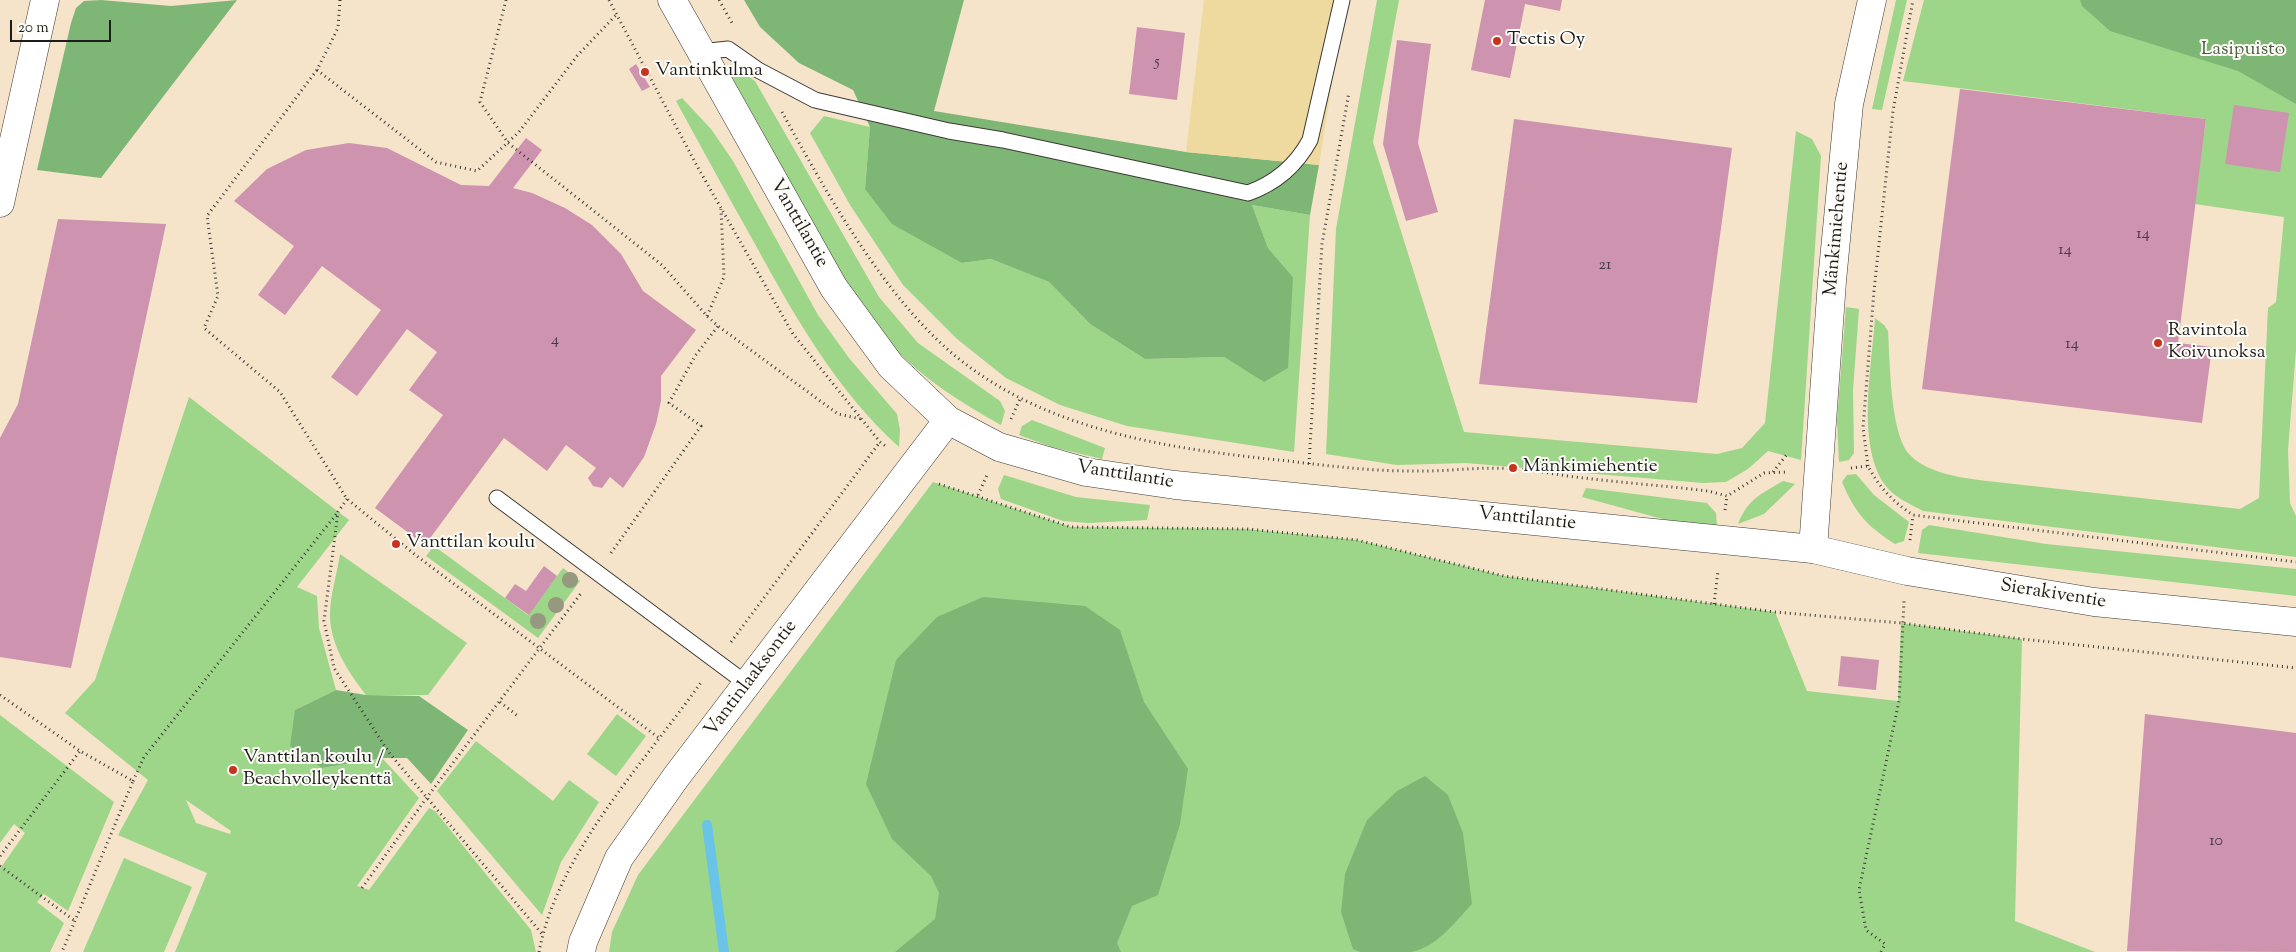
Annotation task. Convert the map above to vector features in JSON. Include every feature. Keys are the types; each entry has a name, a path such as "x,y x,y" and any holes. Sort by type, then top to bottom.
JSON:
{"street":[{"path":"0,203 45,0"},
{"name":"Vanttilantie","path":"672,0 834,288 891,366 948,420 999,447 1086,472 1175,485 1813,549"},
{"name":"Mänkimiehentie","path":"1813,549 1832,281 1849,104 1872,0"},
{"name":"Vantinlaaksontie","path":"581,952 583,942 619,858 676,777 948,420"},
{"name":"Sierakiventie","path":"1813,549 1907,572 2094,602 2296,622"}],"lane":[{"path":"700,52 728,50 758,70 815,100 949,131 1003,140 1248,193 1266,186 1284,173 1300,158 1310,140 1342,0"},
{"path":"497,498 747,684"}],"path":[{"path":"340,0 338,28 317,70 207,216 218,296 204,328 280,392 347,499 418,557 659,738"},
{"path":"506,0 480,102 508,144 662,265 718,326 838,414 862,419"},
{"path":"609,0 721,209 793,334 880,442 934,482 1071,527 1247,529 1357,540 1504,576 1775,612 1901,624 2296,668"},
{"path":"719,0 734,26"},
{"path":"1913,0 1893,111 1874,291 1863,428 1868,466 1877,483 1897,505 1912,516 2296,562"},
{"path":"317,70 436,162 477,171 508,144 577,56 616,15"},
{"path":"1309,464 1322,244 1350,88"},
{"path":"781,111 872,262 914,315 953,354 1012,396 1052,413 1120,436 1240,457 1309,464 1412,472 1513,468 1587,479 1708,491 1727,496 1764,473 1868,466"},
{"path":"707,316 724,277 721,209"},
{"path":"362,888 428,796 597,572 701,426 669,403 695,356 718,326"},
{"path":"539,952 542,935 554,905 579,853 617,795 880,442"},
{"path":"62,952 144,757 347,499"},
{"path":"338,512 324,621 334,668 390,754 428,796 542,935"},
{"path":"1882,952 1885,944 1866,930 1859,890 1899,701 1901,624"},
{"path":"0,695 80,751 133,781"},
{"path":"500,702 520,717"},
{"path":"0,856 80,751"},
{"path":"0,866 75,921"}],"green space":[{"path":"101,0 171,6 237,0 101,178 37,170 76,8 84,1"},
{"path":"744,0 964,0 934,111 1186,152 1319,165 1310,215 1252,205 1268,248 1293,277 1288,368 1264,382 1224,357 1145,359 1090,324 1049,282 991,259 962,263 892,224 865,189 870,127 853,90 799,63 760,27"},
{"path":"1377,0 1399,0 1373,142 1464,432 1717,454 1742,448 1765,423 1796,131 1812,139 1821,156 1801,460 1768,451 1748,469 1726,482 1703,483 1466,463 1397,465 1326,454 1336,229"},
{"path":"1896,0 1907,0 1882,110 1872,109"},
{"name":"Lasipuisto","path":"1924,0 2296,0 2296,350 2288,450 2290,503 2296,516 2296,557 1923,511 1898,497 1885,485 1876,468 1868,427 1869,381 1875,318 1888,331 1892,396 1898,431 1903,445 1910,455 1927,467 1946,474 1977,480 2240,509 2259,498 2268,308 2276,302 2284,217 2195,204 2206,119 1903,81"},
{"name":"Lasipuisto","path":"2080,0 2296,0 2296,104 2238,71 2110,31 2082,6"},
{"path":"729,72 744,73 755,81 879,297 918,343 1000,401 1005,411 1001,425 959,400 918,371 894,348 872,322 843,277"},
{"path":"682,98 711,129 733,161 818,315 849,358 897,414 900,430 899,447 856,402 802,326 676,101"},
{"path":"824,116 870,127 865,189 962,263 991,259 1049,282 1090,324 1145,359 1224,357 1263,381 1293,277 1268,248 1252,205 1310,215 1294,452 1127,426 1060,405 1006,378 957,339 903,285 850,205 810,133"},
{"path":"1846,307 1859,309 1853,390 1854,453 1849,460 1839,462 1837,420"},
{"path":"189,397 349,520 297,587 317,596 319,628 336,690 295,710 322,768 382,758 419,798 357,886 369,890 429,808 435,811 531,930 536,952 175,952 207,873 118,835 148,780 65,713 95,680","holes":["186,800 231,831 230,834 196,823"]},
{"path":"1032,420 1105,448 1102,459 1052,447 1019,435 1022,426"},
{"path":"1856,474 1874,495 1909,522 1904,541 1895,544 1869,525 1857,510 1842,482 1847,475"},
{"path":"1004,475 1076,497 1150,505 1147,520 1088,523 1063,521 1001,499 998,489"},
{"path":"1783,481 1795,484 1764,514 1738,524 1746,509 1756,498"},
{"path":"933,482 1071,527 1247,529 1357,540 1504,576 1775,612 1807,691 1898,701 1901,623 2022,639 2015,921 2095,952 609,952 612,932 638,875"},
{"path":"1586,488 1707,503 1716,513 1717,527 1699,529 1582,497"},
{"path":"1929,525 2046,544 2296,569 2296,596 1918,553 1922,530"},
{"path":"434,546 528,615 563,568 580,581 538,638 426,556"},
{"path":"340,554 467,643 428,695 366,695 347,668 333,637 330,615 332,593"},
{"path":"983,597 1085,606 1120,630 1144,702 1188,769 1180,824 1158,895 1132,906 1117,943 1121,952 895,952 935,919 939,893 931,876 892,839 866,784 896,660 937,617"},
{"path":"336,690 366,695 419,696 468,730 431,784 407,758 382,758 322,768 290,746 295,710"},
{"path":"617,714 646,736 616,776 587,754"},
{"path":"0,715 114,802 68,911 44,894 37,902 64,923 50,952 0,952 0,869 25,833 14,824 0,843"},
{"path":"476,741 553,801 569,780 599,802 561,862 542,915 437,791"},
{"path":"1425,776 1448,795 1463,833 1472,904 1437,940 1420,949 1411,952 1360,952 1353,949 1341,912 1345,874 1367,820 1397,791"},
{"path":"124,858 192,887 164,952 83,952"}],"sand":[{"path":"1204,0 1345,0 1319,165 1186,152"}],"building":[{"name":"Tectis Oy","path":"1485,0 1562,0 1560,11 1525,4 1510,78 1471,70"},
{"path":"1137,27 1185,33 1177,100 1129,94"},
{"path":"1397,40 1431,44 1418,143 1438,212 1406,221 1383,144"},
{"path":"636,64 650,87 642,91 629,69"},
{"path":"1960,89 2206,119 2178,343 2212,347 2202,423 1922,389"},
{"path":"2234,105 2289,113 2280,172 2225,164"},
{"path":"1514,119 1732,148 1697,403 1479,384"},
{"path":"526,138 542,150 513,188 532,193 565,208 592,225 621,254 643,291 696,330 661,376 661,401 656,424 644,457 623,488 610,477 602,488 593,486 588,478 596,468 566,445 547,471 504,438 425,545 375,508 443,415 409,390 437,352 407,329 357,396 331,377 381,310 322,266 285,315 258,295 294,246 234,201 267,169 306,150 349,143 387,148 461,185 489,186"},
{"path":"58,219 166,224 71,668 0,657 0,438 18,404"},
{"path":"544,566 557,576 529,615 505,598 515,584 526,591"},
{"path":"1841,656 1879,660 1876,690 1838,686"},
{"path":"2145,714 2296,733 2296,952 2127,951"}],"waterway":[{"path":"707,825 724,952"}],"place":[{"name":"Tectis Oy","path":"1497,41"},
{"name":"Vantinkulma","path":"645,72"},
{"name":"Ravintola Koivunoksa","path":"2158,343"},
{"name":"Mänkimiehentie","path":"1513,468"},
{"name":"Vanttilan koulu","path":"396,544"},
{"name":"Vanttilan koulu / Beachvolleykenttä","path":"233,770"}]}
